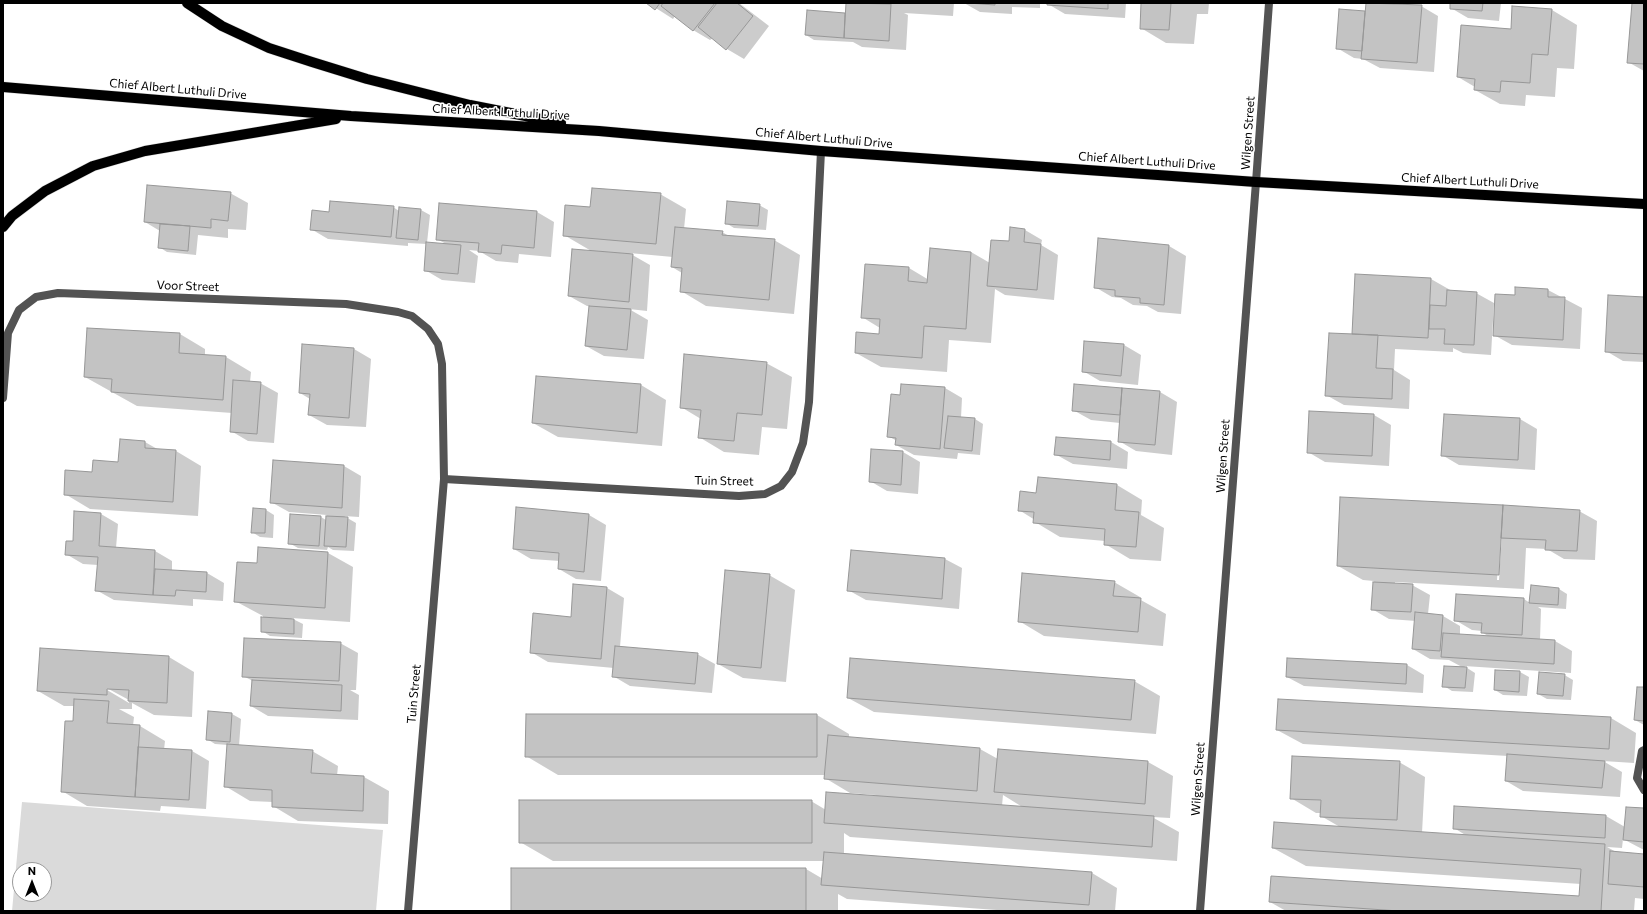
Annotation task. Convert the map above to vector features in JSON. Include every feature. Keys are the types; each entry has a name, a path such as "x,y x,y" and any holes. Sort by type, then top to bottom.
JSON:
{"main road":[{"path":"187,3 222,26 269,48 326,66 368,79 470,105 599,131"},
{"name":"Chief Albert Luthuli Drive","path":"3,87 351,116 599,131 821,151 1256,182 1644,204"},
{"path":"3,227 12,216 45,190 93,166 145,151 351,116"}],"street":[{"name":"Wilgen Street","path":"1200,911 1269,3"},
{"name":"Tuin Street","path":"444,479 739,496 765,494 781,486 792,472 803,443 809,402 821,151"},
{"name":"Voor Street","path":"3,398 8,333 19,310 36,297 58,293 346,304 398,312 412,316 428,329 438,344"},
{"name":"Tuin Street","path":"408,911 444,479 442,364 438,344"},
{"path":"1644,750 1642,751 1637,778 1644,790"}],"shaded area":[{"path":"22,802 383,830 376,911 12,911 13,902 52,902 52,862 16,862"}],"building":[{"path":"646,3 660,3 655,10"},
{"path":"663,3 715,3 693,31 661,6"},
{"path":"717,3 737,3 753,16 726,50 698,27"},
{"path":"846,3 891,4 889,41 844,38"},
{"path":"968,3 995,3 995,5"},
{"path":"1047,3 1108,3 1108,9 1047,5"},
{"path":"1141,3 1171,3 1169,30 1140,29"},
{"path":"1366,3 1422,5 1417,63 1361,59"},
{"path":"1450,3 1483,3 1482,11 1450,9"},
{"path":"1632,3 1644,3 1644,64 1627,63"},
{"path":"1512,6 1552,9 1548,55 1532,54 1530,83 1501,81 1500,92 1474,90 1475,79 1457,77 1461,25 1511,29"},
{"path":"1339,9 1365,11 1362,51 1336,49"},
{"path":"807,10 845,13 844,38 805,35"},
{"path":"147,185 231,192 228,221 211,219 211,228 144,222"},
{"path":"592,188 661,193 656,244 563,236 565,205 590,207"},
{"path":"330,201 394,206 391,237 310,230 312,210 329,212"},
{"path":"727,201 760,204 758,226 725,224"},
{"path":"439,203 537,211 534,248 502,245 501,254 478,252 479,243 436,240"},
{"path":"399,207 421,209 418,240 396,238"},
{"path":"160,224 190,226 188,251 158,248"},
{"path":"675,227 723,231 722,235 775,239 769,300 680,292 682,268 671,267"},
{"path":"1010,227 1025,229 1024,242 1041,244 1037,290 987,286 991,240 1009,241"},
{"path":"1098,238 1169,245 1164,305 1140,303 1140,298 1115,296 1115,290 1094,288"},
{"path":"426,242 461,245 458,274 424,271"},
{"path":"930,248 971,252 966,329 924,326 922,358 855,353 856,332 879,334 880,319 861,318 865,264 909,267 908,281 927,283"},
{"path":"572,249 633,254 629,302 568,296"},
{"path":"1355,274 1431,278 1428,338 1352,334"},
{"path":"1515,287 1548,289 1548,297 1565,297 1563,340 1493,336 1495,294 1515,295"},
{"path":"1447,290 1477,292 1474,345 1444,344 1445,329 1429,329 1430,305 1446,306"},
{"path":"1608,295 1644,297 1644,354 1605,352"},
{"path":"589,306 631,309 627,350 585,346"},
{"path":"87,328 180,333 179,353 226,356 223,400 111,392 112,379 84,377"},
{"path":"1329,333 1378,335 1376,368 1393,369 1392,399 1325,396"},
{"path":"1084,341 1124,344 1121,376 1082,372"},
{"path":"302,344 354,348 349,418 308,415 310,394 299,393"},
{"path":"684,354 767,362 762,415 737,413 734,441 698,438 701,410 680,408"},
{"path":"536,376 641,384 637,433 532,423"},
{"path":"233,380 261,382 257,434 230,432"},
{"path":"901,384 945,387 940,449 895,445 896,438 887,437 891,394 900,395"},
{"path":"1074,384 1122,388 1120,415 1072,411"},
{"path":"1122,388 1160,391 1155,445 1118,442"},
{"path":"1309,411 1374,414 1372,456 1307,453"},
{"path":"1444,414 1520,418 1518,460 1441,456"},
{"path":"948,416 975,418 972,451 944,448"},
{"path":"1056,437 1111,441 1110,460 1054,455"},
{"path":"120,439 145,441 145,448 176,450 173,502 64,495 65,470 92,472 93,460 118,462"},
{"path":"871,449 903,451 901,485 869,482"},
{"path":"273,460 344,465 342,508 270,503"},
{"path":"1038,477 1117,484 1115,510 1139,512 1136,547 1104,545 1105,529 1033,523 1034,512 1018,511 1020,491 1036,493"},
{"path":"1340,497 1503,505 1499,575 1337,566"},
{"path":"1503,505 1580,510 1577,551 1545,550 1546,540 1501,538"},
{"path":"516,507 589,514 584,572 558,569 559,553 513,549"},
{"path":"253,508 266,509 265,533 251,533"},
{"path":"74,511 101,513 99,546 155,550 153,595 95,591 98,557 65,555 66,541 73,541"},
{"path":"290,514 321,516 319,546 288,544"},
{"path":"326,516 348,517 346,547 324,546"},
{"path":"258,547 328,552 325,608 234,602 237,562 257,563"},
{"path":"851,550 945,558 942,599 847,591"},
{"path":"155,569 207,572 206,592 176,590 175,596 153,595"},
{"path":"725,570 770,574 761,668 717,664"},
{"path":"1022,573 1115,581 1113,596 1141,598 1138,632 1018,622"},
{"path":"1373,582 1413,584 1411,612 1371,610"},
{"path":"573,584 607,587 601,659 530,653 533,613 571,617"},
{"path":"1531,585 1559,588 1558,605 1529,603"},
{"path":"1456,594 1524,598 1522,635 1481,633 1482,623 1454,621"},
{"path":"1415,612 1443,615 1440,651 1412,649"},
{"path":"261,617 294,619 294,634 261,632"},
{"path":"1443,633 1555,640 1554,664 1441,657"},
{"path":"244,638 341,642 339,681 242,677"},
{"path":"615,646 698,653 695,684 612,677"},
{"path":"40,648 169,656 167,703 128,701 129,690 107,689 107,695 37,691"},
{"path":"850,658 1135,680 1131,720 847,698"},
{"path":"1287,658 1407,664 1406,684 1286,677"},
{"path":"1444,666 1467,667 1465,688 1442,687"},
{"path":"1495,670 1520,671 1519,692 1494,690"},
{"path":"1539,672 1565,674 1563,696 1537,694"},
{"path":"252,680 342,685 341,711 250,706"},
{"path":"1637,687 1644,687 1644,721 1634,720"},
{"path":"74,699 109,701 107,723 140,725 135,797 61,792 65,721 73,721"},
{"path":"1278,699 1611,717 1609,749 1276,730"},
{"path":"208,711 232,713 230,742 206,740"},
{"path":"526,714 817,714 817,757 525,757"},
{"path":"828,735 980,748 977,791 824,779"},
{"path":"227,744 313,750 311,773 364,776 363,811 272,807 272,790 224,787"},
{"path":"138,747 192,750 189,800 135,797"},
{"path":"998,749 1148,761 1145,804 994,792"},
{"path":"1507,754 1605,761 1602,788 1505,781"},
{"path":"1292,756 1400,761 1397,820 1320,817 1321,800 1290,799"},
{"path":"826,792 1154,816 1152,847 824,823"},
{"path":"519,800 812,800 812,843 519,843"},
{"path":"1454,806 1606,815 1605,838 1453,829"},
{"path":"1626,807 1644,808 1644,842 1623,840"},
{"path":"1274,822 1605,844 1601,911 1399,911 1269,902 1271,876 1579,896 1581,869 1272,848"},
{"path":"1610,851 1644,854 1644,887 1608,884"},
{"path":"824,852 1092,872 1089,905 821,885"},
{"path":"511,868 806,868 806,911 511,911"}]}
